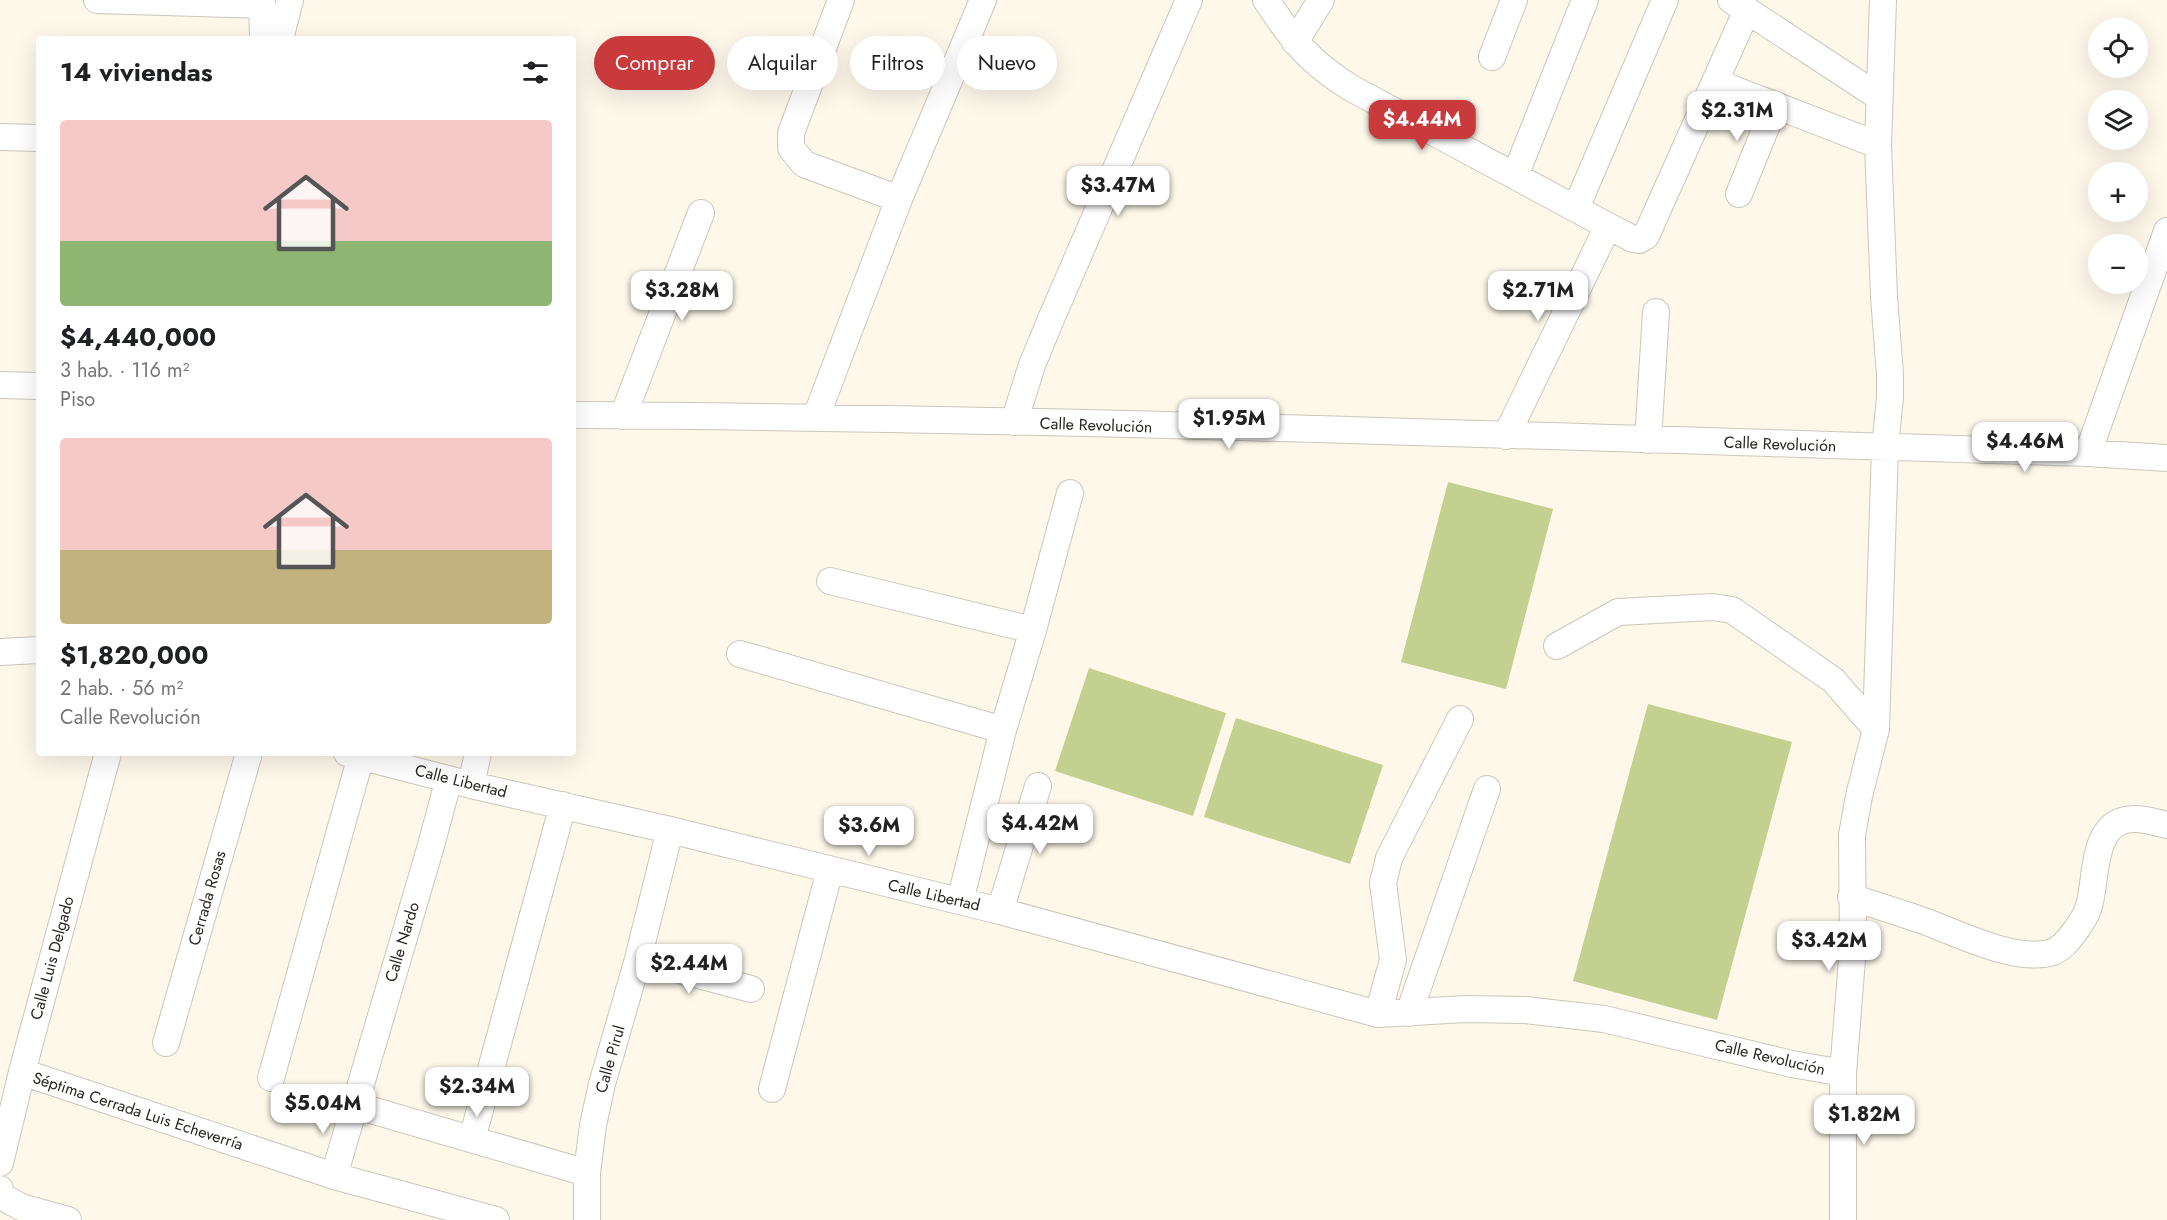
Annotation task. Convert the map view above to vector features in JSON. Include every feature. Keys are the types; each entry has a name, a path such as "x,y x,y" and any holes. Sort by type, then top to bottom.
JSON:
{"street":[{"path":"97,0 262,2 263,36"},
{"path":"281,36 290,0"},
{"path":"841,0 791,133 791,148 804,164 899,199"},
{"path":"816,417 899,199 983,0"},
{"path":"1014,422 1032,365 1051,319 1189,0"},
{"path":"1266,0 1295,42 1328,73 1351,88 1608,226 1639,240 1646,236 1714,82 1739,5 1879,97"},
{"path":"1295,42 1321,0"},
{"path":"1492,57 1514,0"},
{"path":"1515,176 1585,0"},
{"path":"1576,208 1665,0"},
{"path":"1883,0 1878,145 1884,297 1890,374 1885,447 2088,453 2167,458"},
{"path":"1714,82 1878,145"},
{"path":"1739,194 1775,105"},
{"path":"0,137 36,138"},
{"path":"623,416 702,213"},
{"path":"1506,436 1608,226"},
{"path":"2088,453 2167,231"},
{"path":"1648,440 1656,312"},
{"path":"0,385 36,386"},
{"name":"Calle Revolución","path":"576,415 816,417 1885,447 1876,729 1852,835 1853,947 1843,1073 1792,1064 1604,1019 1525,1010 1466,1009 1378,1014"},
{"path":"960,901 1004,730 1070,493"},
{"path":"831,581 1033,630"},
{"path":"1557,646 1618,612 1713,607 1732,610 1833,680 1876,729"},
{"path":"0,652 36,650"},
{"path":"740,654 1004,730"},
{"path":"1378,1014 1393,960 1383,883 1389,858 1460,719"},
{"name":"Calle Luis Delgado","path":"0,1163 22,1072 107,756"},
{"name":"Cerrada Rosas","path":"166,1043 248,756"},
{"path":"270,1078 353,756"},
{"name":"Calle Libertad","path":"362,756 460,782 670,830 1000,911 1378,1014"},
{"name":"Calle Nardo","path":"334,1176 430,849 460,782 476,756"},
{"path":"1000,911 1038,786"},
{"path":"1409,1013 1486,789"},
{"path":"472,1139 563,805"},
{"path":"1851,897 1922,920 2003,951 2039,954 2052,952 2064,946 2079,926 2090,904 2097,851 2108,831 2121,821 2134,819 2167,825"},
{"name":"Calle Pirul","path":"589,1219 587,1173 593,1125 670,830"},
{"path":"772,1089 831,870"},
{"path":"638,959 751,989"},
{"name":"Séptima Cerrada Luis Echeverría","path":"22,1072 334,1176 496,1220"},
{"path":"1843,1073 1843,1220"},
{"path":"354,1105 587,1173"},
{"path":"0,1192 21,1207 68,1220"}],"green space":[{"path":"1448,482 1553,509 1506,689 1401,662"},
{"path":"1089,668 1226,713 1193,816 1055,771"},
{"path":"1648,704 1792,742 1717,1020 1573,981"},
{"path":"1236,718 1383,765 1350,864 1204,817"}]}
